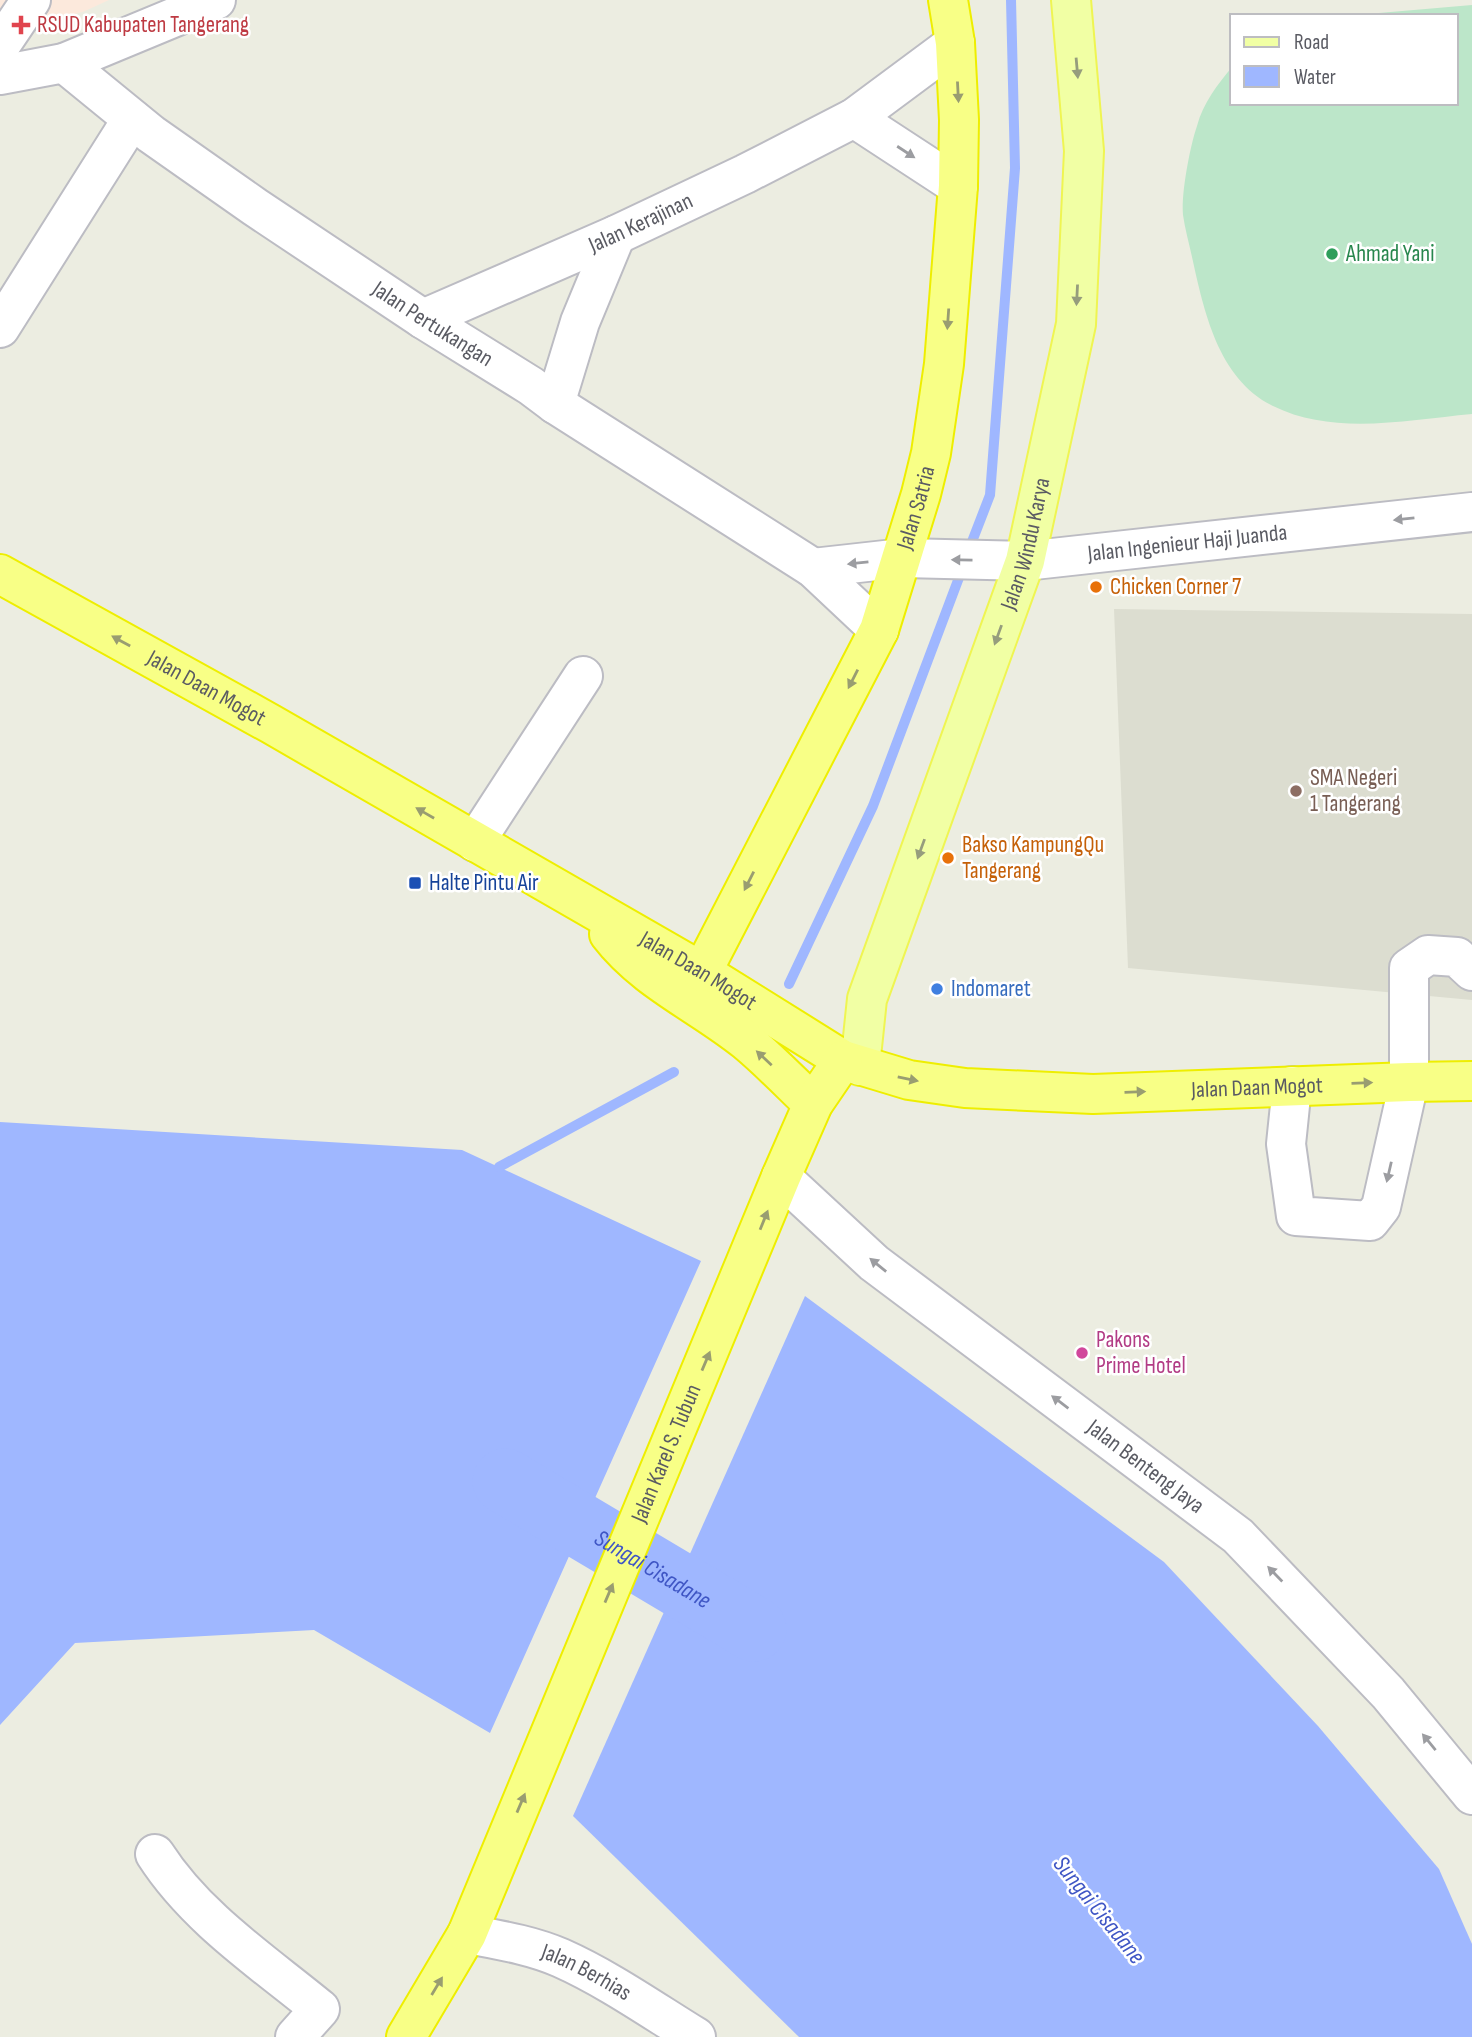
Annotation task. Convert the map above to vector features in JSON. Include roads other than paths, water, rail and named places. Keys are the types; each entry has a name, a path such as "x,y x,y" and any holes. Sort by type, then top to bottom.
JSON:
{"highway":[{"name":"Jalan Satria","path":"702,972 879,630 908,559 935,428 944,365 958,186 959,120 955,43 948,0"},
{"name":"Jalan Daan Mogot","path":"0,573 271,724 702,972 852,1063 909,1080 965,1088 1093,1094 1472,1081"},
{"path":"590,909 621,950 638,967 745,1041 813,1104"},
{"name":"Jalan Karel S. Tubun","path":"406,2037 467,1934 813,1104 852,1063"}],"main road":[{"name":"Jalan Windu Karya","path":"852,1063 867,999 1018,561 1076,324 1084,151 1072,0"}],"street":[{"path":"0,46 31,0"},
{"path":"0,75 64,63 216,0"},
{"name":"Jalan Kerajinan","path":"423,318 616,235 745,174 854,118 955,43"},
{"name":"Jalan Pertukangan","path":"64,63 150,134 255,206 555,404 813,568 879,630"},
{"path":"854,118 958,186"},
{"path":"0,328 132,119"},
{"path":"555,404 580,322 616,235"},
{"name":"Jalan Ingenieur Haji Juanda","path":"908,559 1018,561 1472,512"},
{"path":"813,568 908,559"},
{"path":"475,842 583,676"},
{"path":"1292,1086 1286,1144 1296,1216 1370,1221 1381,1207 1409,1082 1409,968 1428,956 1457,957 1472,971"},
{"name":"Jalan Benteng Jaya","path":"781,1177 874,1263 1238,1536 1388,1693 1472,1795"},
{"path":"155,1854 190,1900 320,2009 295,2037"},
{"name":"Jalan Berhias","path":"467,1934 518,1944 559,1957 696,2037"}],"water":[{"path":"0,1122 462,1150 701,1261 490,1733 314,1630 75,1643 0,1725"},
{"path":"805,1296 1164,1562 1318,1726 1439,1869 1472,1944 1472,2037 799,2037 573,1816"}],"waterway":[{"path":"968,552 990,495 1015,168 1011,0"},
{"path":"789,984 873,806 963,567"},
{"path":"499,1167 674,1072"},
{"name":"Sungai Cisadane","path":"505,1481 754,1629"}],"place":[{"name":"RSUD Kabupaten Tangerang","path":"21,25"},
{"name":"Ahmad Yani","path":"1332,254"},
{"name":"Chicken Corner 7","path":"1096,587"},
{"name":"SMA Negeri 1 Tangerang","path":"1296,791"},
{"name":"Bakso KampungQu Tangerang","path":"948,858"},
{"name":"Halte Pintu Air","path":"415,883"},
{"name":"Indomaret","path":"937,989"},
{"name":"Pakons Prime Hotel","path":"1082,1353"}]}
